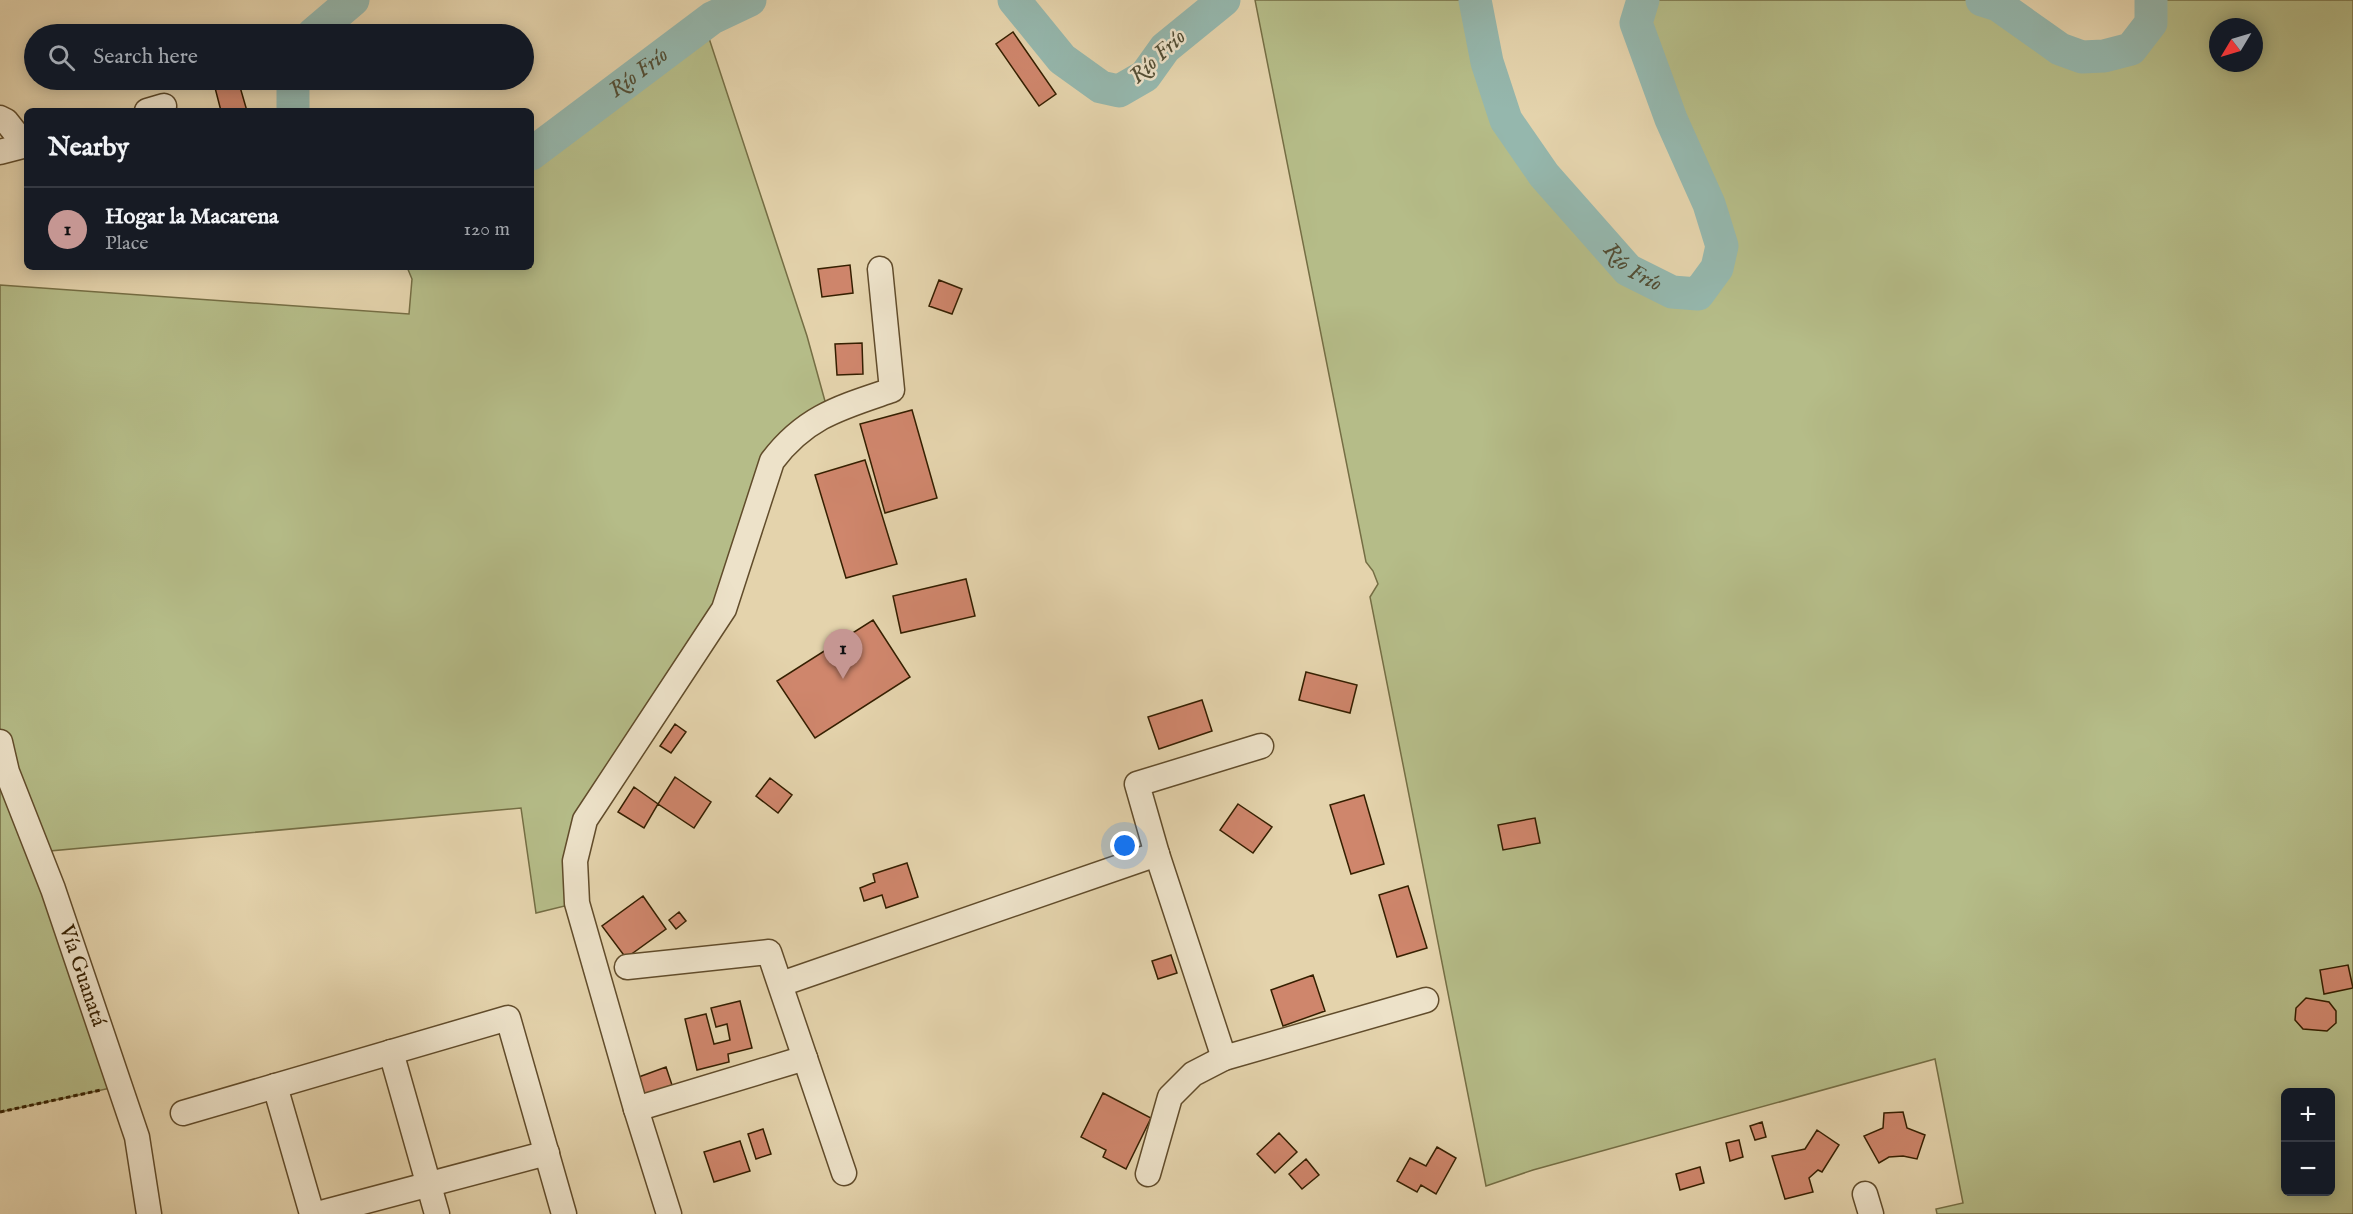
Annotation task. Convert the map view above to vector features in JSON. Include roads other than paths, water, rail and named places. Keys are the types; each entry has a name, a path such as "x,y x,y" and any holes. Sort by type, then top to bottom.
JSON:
{"street":[{"path":"0,118 6,121 24,143"},
{"path":"0,152 24,146"},
{"path":"669,1214 636,1109 577,903 575,861 585,820 724,609 772,461 787,441 828,412 892,390 880,269"},
{"name":"Vía Guanatá","path":"0,742 7,772 53,889 137,1137 149,1214"},
{"path":"1224,1058 1137,783 1261,746"},
{"path":"781,984 1158,854"},
{"path":"627,966 769,952 844,1173"},
{"path":"1148,1174 1170,1097 1193,1074 1224,1058 1426,1000"},
{"path":"183,1113 508,1018 564,1214"},
{"path":"391,1052 437,1214"},
{"path":"636,1109 805,1058"},
{"path":"275,1086 314,1214 547,1153"}],"waterway":[{"name":"Río Frío","path":"325,24 353,0"},
{"name":"Río Frío","path":"534,152 712,18 750,0"},
{"name":"Río Frío","path":"1014,0 1062,59 1101,87 1119,91 1145,76 1165,48 1224,0"},
{"name":"Río Frío","path":"1475,0 1487,62 1506,120 1544,175 1628,270 1672,292 1698,294 1717,268 1722,246 1709,204 1671,119 1636,23 1643,0"},
{"name":"Río Frío","path":"1982,0 1998,5 2060,49 2082,57 2104,56 2131,49 2151,23 2151,0"},
{"name":"Río Frío","path":"293,90 293,108"}],"place":[{"name":"Hogar la Macarena","path":"843,679"}]}
